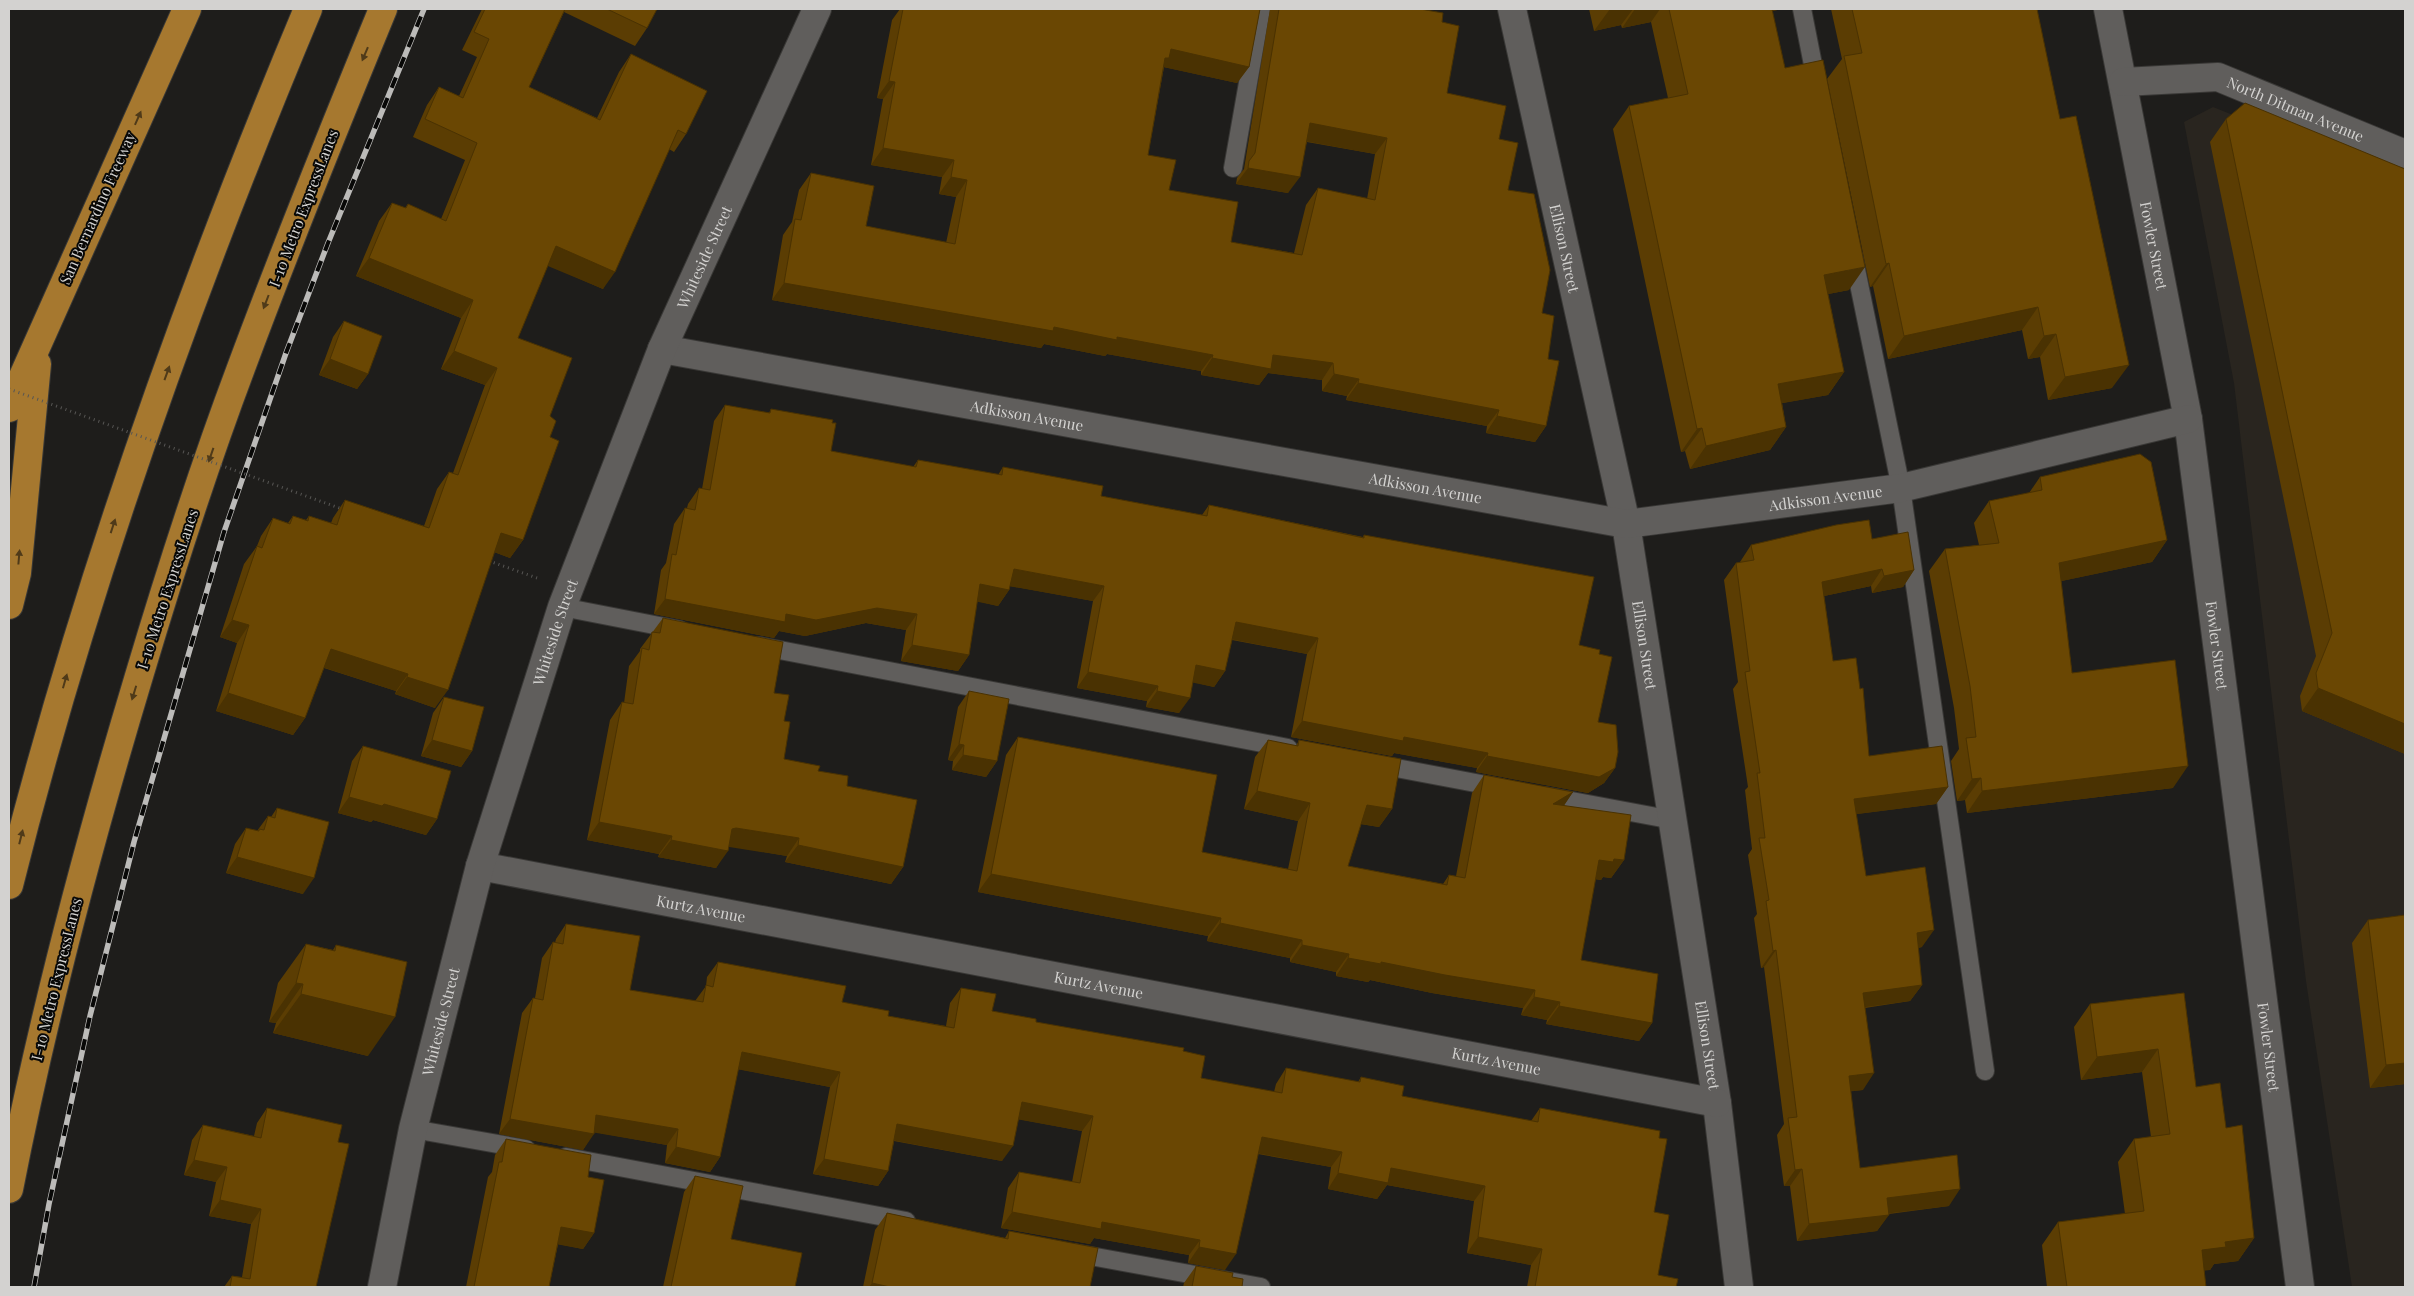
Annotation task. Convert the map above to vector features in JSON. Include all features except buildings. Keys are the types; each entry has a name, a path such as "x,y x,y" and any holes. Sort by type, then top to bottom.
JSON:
{"highway":[{"name":"San Bernardino Freeway","path":"9,408 186,9"},
{"path":"9,885 72,657 120,506 225,216 308,9"},
{"name":"I-10 Metro ExpressLanes","path":"9,1189 52,989 80,881 172,568 243,361 320,161 383,9"},
{"path":"9,605 18,573 39,338"}],"street":[{"name":"Whiteside Street","path":"382,1287 413,1129 480,866 566,598 662,348 817,9"},
{"name":"Ellison Street","path":"1512,9 1626,524 1717,1103 1739,1287"},
{"name":"Fowler Street","path":"2108,9 2188,419 2300,1287"},
{"name":"North Ditman Avenue","path":"2123,82 2218,77 2405,154"},
{"name":"Adkisson Avenue","path":"662,348 1626,524 1901,488 2188,419"},
{"name":"Kurtz Avenue","path":"480,866 1717,1103"}],"lane":[{"path":"1233,168 1261,9"},
{"path":"1802,9 1820,97"},
{"path":"1848,234 1901,488 1985,1071"},
{"path":"566,598 699,634"},
{"path":"747,644 1302,750"},
{"path":"1360,761 1673,820"},
{"path":"413,1129 918,1223"},
{"path":"1053,1250 1261,1287"}],"path":[{"path":"9,389 350,511"},
{"path":"487,560 566,598"}],"shaded area":[{"path":"2213,107 2405,184 2405,1287 2352,1287 2306,981 2234,383 2184,122"}],"railway":[{"path":"34,1287 49,1204 90,1016 134,842 224,532 286,353 328,243 424,9"}]}
